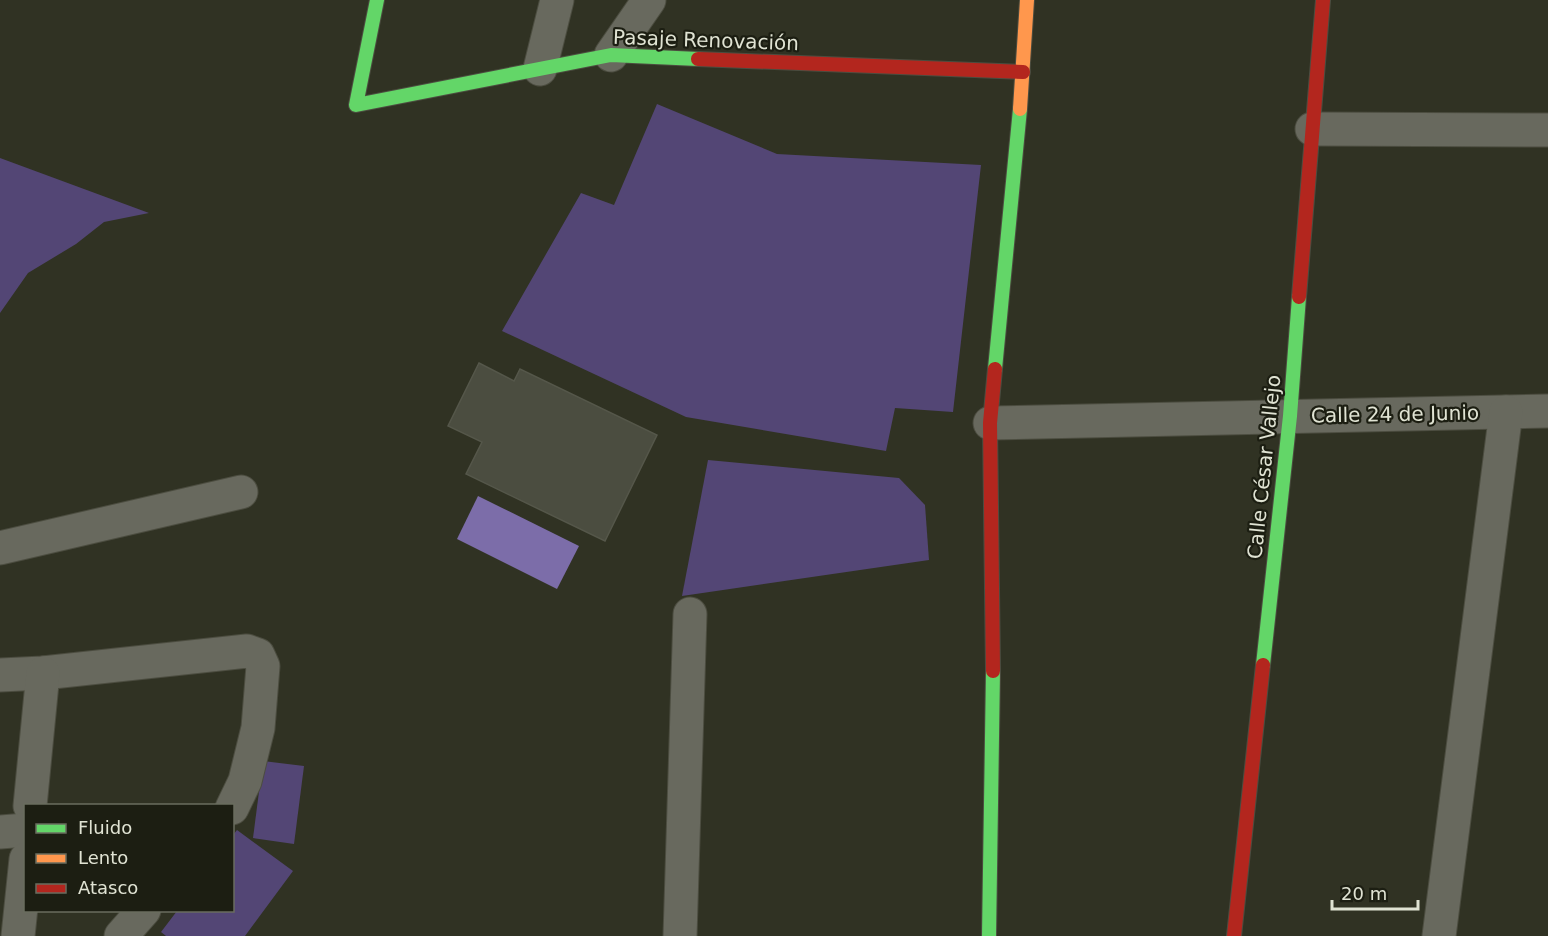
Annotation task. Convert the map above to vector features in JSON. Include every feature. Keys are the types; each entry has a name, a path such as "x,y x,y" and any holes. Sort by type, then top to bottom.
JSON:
{"street":[{"name":"Pasaje Renovación","path":"377,0 356,105 611,55 1023,72"},
{"path":"540,69 557,0"},
{"path":"611,55 649,0"},
{"path":"989,936 993,694 990,423 1023,72 1027,0"},
{"name":"Calle César Vallejo","path":"1234,936 1290,416 1323,0"},
{"path":"1312,129 1548,130"},
{"name":"Calle 24 de Junio","path":"990,423 1548,411"},
{"path":"1439,936 1506,412"},
{"path":"0,548 241,492"},
{"path":"680,936 690,614"},
{"path":"0,675 43,673 247,651 258,655 263,666 258,728 245,781 234,804"},
{"path":"30,804 43,673"},
{"path":"0,832 24,830"},
{"path":"18,936 24,878"},
{"path":"121,936 142,912"}],"shaded area":[{"path":"657,104 777,154 981,165 953,412 895,408 886,451 686,417 502,331 581,193 614,205"},
{"path":"0,158 149,213 104,222 76,244 28,273 0,313"},
{"path":"708,460 899,478 925,505 929,560 682,596"},
{"path":"478,496 579,546 557,589 457,539"},
{"path":"263,761 304,766 294,844 253,838"},
{"path":"237,830 293,871 245,936 166,936 161,932 176,912 234,912 234,834"}],"building":[{"path":"479,363 514,381 520,369 657,435 605,541 466,474 482,442 448,426"}],"traffic: fast":[{"path":"377,0 356,105 611,55 698,59"},
{"path":"995,369 1020,109"},
{"path":"1263,665 1290,416 1299,297"},
{"path":"989,936 993,671"}],"traffic: slow":[{"path":"1020,109 1027,0"}],"traffic: jam":[{"path":"1299,297 1323,0"},
{"path":"698,59 1023,72"},
{"path":"993,671 990,423 995,369"},
{"path":"1234,936 1263,665"}]}
